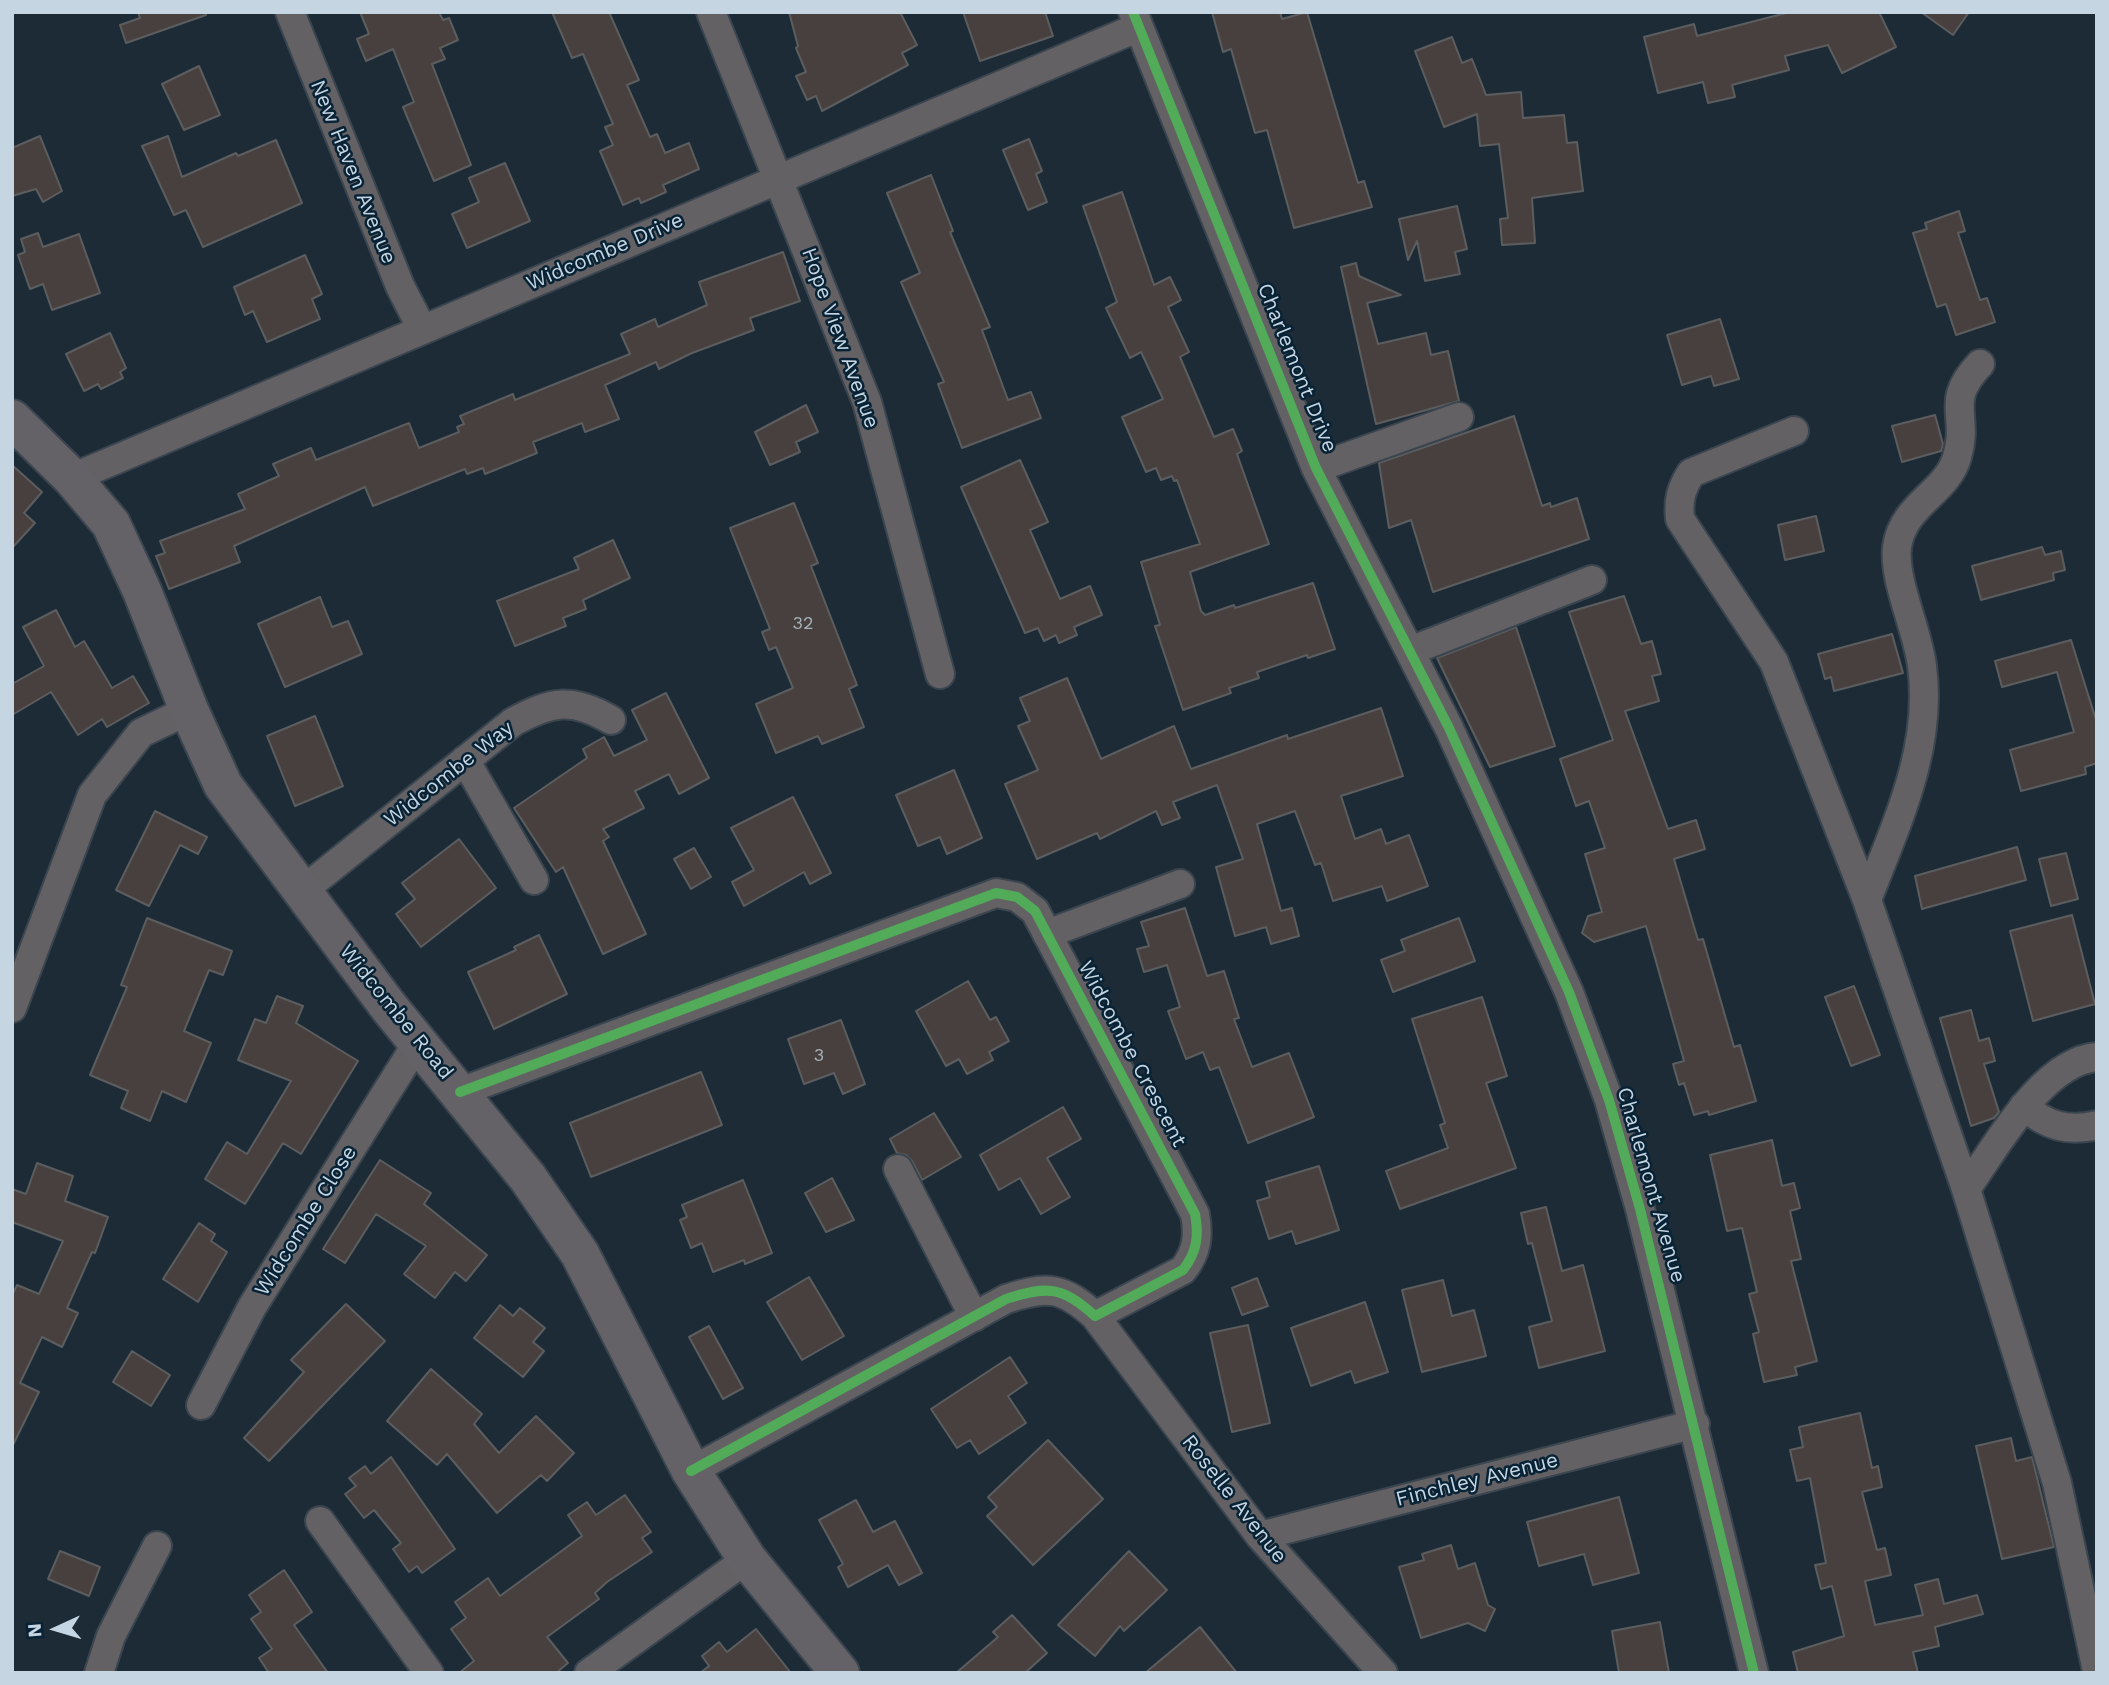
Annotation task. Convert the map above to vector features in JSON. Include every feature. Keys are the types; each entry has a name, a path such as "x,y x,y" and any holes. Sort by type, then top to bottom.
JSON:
{"street":[{"name":"New Haven Avenue","path":"290,12 400,286 422,329"},
{"name":"Hope View Avenue","path":"711,12 867,402 940,674"},
{"name":"Widcombe Drive","path":"72,478 780,179 1136,20"},
{"name":"Charlemont Drive","path":"1136,20 1316,468 1449,728"},
{"path":"1867,900 1912,781 1922,739 1926,702 1922,662 1898,571 1900,533 1909,515 1955,464 1961,446 1959,391 1980,364"},
{"path":"1316,468 1459,417"},
{"name":"Widcombe Road","path":"12,419 72,478 111,524 223,785 418,1042 528,1178 580,1254 691,1471 747,1559 840,1673"},
{"path":"1794,431 1691,473 1682,487 1678,502 1680,519 1774,663 1867,900 1966,1189 2057,1483 2097,1671"},
{"path":"1410,651 1591,580"},
{"name":"Widcombe Way","path":"302,891 513,722 548,706 587,706 611,720"},
{"path":"14,997 92,795 141,733 189,710"},
{"name":"Charlemont Avenue","path":"1449,728 1569,992 1609,1100 1695,1424 1754,1673"},
{"path":"465,760 534,880"},
{"path":"1047,934 1180,884"},
{"name":"Widcombe Crescent","path":"460,1091 996,893 1017,897 1035,911 1195,1214 1198,1229 1192,1259 1183,1270 1096,1316"},
{"name":"Widcombe Close","path":"201,1405 252,1307 418,1042"},
{"path":"1966,1189 2024,1107 2045,1083 2061,1072 2097,1057"},
{"path":"2024,1107 2053,1125 2072,1128 2097,1125"},
{"path":"898,1169 974,1317"},
{"path":"691,1471 1006,1299 1027,1292 1049,1290 1073,1296 1096,1316"},
{"name":"Roselle Avenue","path":"1096,1316 1260,1536 1383,1673"},
{"name":"Finchley Avenue","path":"1260,1536 1695,1424"},
{"path":"320,1521 429,1673"},
{"path":"99,1673 111,1636 157,1546"},
{"path":"589,1673 747,1559"}],"building":[{"path":"138,12 205,12 206,15 126,43 120,25 140,18"},
{"path":"360,12 439,12 443,20 449,18 458,40 440,48 445,59 432,64 471,165 434,181 403,107 414,102 393,49 366,61 357,39 369,34"},
{"path":"552,12 609,12 639,80 627,85 650,137 657,134 665,153 689,143 699,169 663,185 666,192 641,203 639,198 623,205 600,151 613,145 605,127 613,124 583,54 572,58"},
{"path":"789,12 900,12 917,45 902,53 908,65 822,111 816,96 807,100 796,76 806,72 796,48 798,46"},
{"path":"963,12 1045,12 1053,36 980,61"},
{"path":"1212,12 1280,12 1282,19 1307,12 1358,183 1364,181 1372,207 1294,228 1267,130 1255,133 1231,49 1223,52"},
{"path":"1790,12 1879,12 1896,47 1842,73 1828,45 1785,56 1789,70 1732,85 1735,97 1708,103 1703,82 1658,93 1644,37 1694,24 1697,36"},
{"path":"1921,12 1969,12 1953,35"},
{"path":"1452,37 1462,63 1472,59 1486,95 1521,92 1523,118 1564,115 1567,143 1577,142 1583,191 1532,198 1535,243 1502,245 1500,219 1508,218 1499,144 1480,146 1477,114 1444,127 1415,51"},
{"path":"199,66 220,115 184,130 162,84"},
{"path":"40,136 62,191 43,202 36,189 12,196 12,148"},
{"path":"168,136 182,177 236,153 238,156 276,140 302,203 203,247 186,210 174,215 142,146"},
{"path":"1029,139 1042,171 1036,174 1047,202 1028,210 1003,150"},
{"path":"505,163 530,221 467,248 452,214 479,202 469,178"},
{"path":"931,175 953,231 950,232 990,327 982,330 1008,400 1031,392 1041,418 962,448 938,384 944,382 901,282 920,273 887,193"},
{"path":"1122,192 1154,285 1170,277 1181,300 1168,307 1189,352 1180,357 1214,437 1233,429 1242,451 1237,454 1269,544 1190,572 1201,611 1205,615 1234,605 1235,608 1313,583 1335,649 1308,658 1307,655 1257,672 1259,678 1229,688 1231,693 1183,710 1155,626 1160,625 1141,562 1200,544 1177,480 1174,481 1172,476 1161,480 1156,468 1146,472 1122,417 1163,399 1141,352 1130,358 1106,308 1117,302 1083,206"},
{"path":"1457,206 1467,249 1455,252 1460,274 1425,281 1417,241 1408,260 1399,219"},
{"path":"1959,211 1965,231 1958,233 1980,300 1987,298 1995,322 1956,335 1946,304 1937,307 1913,233 1927,229 1925,223"},
{"path":"38,233 43,247 79,234 100,293 52,310 43,284 30,289 18,255 25,252 21,239"},
{"path":"783,252 800,301 750,318 754,330 692,353 659,369 656,362 605,385 619,419 585,432 582,423 533,442 537,453 485,474 483,468 467,474 465,469 373,506 365,487 234,546 240,562 169,589 156,556 165,553 160,541 245,509 238,494 279,476 273,464 311,448 316,460 409,423 419,448 459,432 457,427 464,424 460,416 513,394 515,400 630,354 621,334 655,319 658,327 707,305 699,282"},
{"path":"305,255 322,294 312,299 320,319 267,342 253,311 245,315 234,287"},
{"path":"1356,263 1359,276 1401,295 1367,303 1378,344 1426,333 1431,355 1448,351 1459,401 1376,424 1341,267"},
{"path":"1720,319 1739,379 1714,386 1711,376 1682,385 1667,335"},
{"path":"110,333 126,368 120,372 123,378 101,389 98,384 84,391 66,354"},
{"path":"806,405 818,432 796,442 800,452 770,465 755,432"},
{"path":"1935,415 1943,444 1941,451 1902,462 1892,426"},
{"path":"1514,416 1542,506 1550,503 1551,507 1577,498 1589,539 1433,592 1411,520 1389,528 1379,463"},
{"path":"1020,460 1048,522 1030,530 1060,599 1090,586 1102,615 1074,627 1077,635 1059,643 1056,635 1044,641 1038,628 1025,633 961,487"},
{"path":"12,465 42,492 24,513 35,523 12,548"},
{"path":"794,503 818,563 811,566 857,685 849,689 864,727 822,744 818,736 776,753 756,704 793,688 776,647 769,650 762,632 770,629 730,528"},
{"path":"1816,516 1824,551 1785,560 1778,525"},
{"path":"613,540 630,578 583,600 586,609 563,618 566,626 515,646 497,601 579,569 574,558"},
{"path":"2042,547 2045,555 2061,551 2065,570 2053,573 2054,580 1981,600 1972,566"},
{"path":"1624,596 1641,644 1652,641 1661,674 1652,676 1659,701 1625,711 1668,829 1696,820 1705,849 1674,859 1698,940 1703,939 1734,1047 1740,1045 1756,1101 1709,1115 1708,1111 1694,1115 1684,1083 1679,1085 1673,1064 1684,1061 1646,926 1594,942 1582,933 1588,916 1602,912 1585,854 1605,848 1589,801 1576,806 1560,759 1613,740 1569,612"},
{"path":"320,597 332,627 348,621 362,654 285,687 258,624"},
{"path":"56,610 75,647 84,641 112,688 133,676 149,703 107,727 102,719 78,735 51,692 12,715 12,684 44,666 23,627"},
{"path":"1516,627 1555,746 1490,767 1437,658"},
{"path":"1892,634 1903,673 1834,691 1831,677 1825,679 1818,654"},
{"path":"2071,640 2097,723 2097,763 2085,767 2086,774 2021,791 2010,750 2074,732 2057,672 2002,687 1995,661"},
{"path":"1067,678 1101,759 1174,726 1191,769 1287,735 1288,739 1381,708 1403,776 1341,796 1355,839 1381,829 1386,844 1409,835 1428,886 1387,901 1382,886 1333,901 1321,863 1315,865 1295,811 1257,824 1281,911 1292,908 1299,936 1271,944 1266,927 1235,936 1216,867 1243,859 1217,785 1173,802 1180,818 1162,825 1156,811 1100,839 1097,833 1037,859 1005,784 1038,770 1018,726 1030,721 1020,698"},
{"path":"666,693 709,778 679,794 669,774 635,791 644,808 603,829 609,837 603,841 646,934 603,954 563,867 556,872 514,808 587,758 583,749 604,737 614,756 647,740 632,710"},
{"path":"315,716 343,786 295,806 267,736"},
{"path":"954,770 982,838 947,854 940,837 918,846 896,795"},
{"path":"793,797 831,873 810,884 804,872 744,906 732,882 754,870 731,828"},
{"path":"155,811 207,837 198,854 180,845 149,906 116,890"},
{"path":"459,839 496,888 421,947 396,914 415,899 402,883"},
{"path":"2017,847 2026,880 1922,909 1915,876"},
{"path":"694,848 711,877 691,889 674,859"},
{"path":"2066,853 2078,899 2051,906 2039,859"},
{"path":"1185,908 1207,976 1224,971 1239,1018 1234,1019 1252,1067 1289,1053 1314,1117 1248,1143 1219,1067 1210,1070 1203,1052 1186,1059 1168,1011 1180,1007 1167,965 1144,972 1137,949 1149,946 1141,922"},
{"path":"2072,915 2095,1004 2033,1021 2010,931"},
{"path":"147,918 232,951 223,975 209,970 184,1031 211,1043 186,1102 162,1091 150,1121 121,1108 128,1091 90,1075 127,987 121,985"},
{"path":"1459,918 1475,961 1393,992 1381,960 1405,951 1401,940"},
{"path":"539,935 567,994 494,1029 468,972 516,950 514,947"},
{"path":"968,981 990,1020 996,1017 1009,1041 989,1052 993,1060 967,1074 959,1059 946,1066 916,1011"},
{"path":"1854,986 1880,1055 1851,1066 1825,997"},
{"path":"277,996 303,1006 296,1023 358,1061 301,1154 283,1143 245,1204 205,1179 227,1142 247,1154 291,1081 238,1060 255,1019 266,1023"},
{"path":"1482,997 1507,1076 1486,1083 1516,1168 1400,1209 1386,1171 1448,1148 1440,1125 1445,1123 1412,1019"},
{"path":"1971,1010 1979,1041 1989,1038 1995,1061 1984,1064 1999,1112 1994,1118 1971,1126 1940,1018"},
{"path":"841,1020 865,1084 843,1094 834,1073 804,1084 788,1039"},
{"path":"701,1072 722,1125 591,1177 570,1123"},
{"path":"1063,1107 1081,1139 1047,1158 1070,1197 1041,1214 1020,1178 999,1190 980,1155"},
{"path":"934,1113 961,1157 922,1180 912,1161 906,1155 897,1153 890,1139"},
{"path":"1772,1140 1782,1186 1794,1183 1800,1208 1790,1211 1801,1259 1791,1261 1817,1361 1795,1367 1797,1375 1764,1382 1753,1334 1759,1332 1749,1294 1757,1292 1742,1228 1727,1231 1710,1155"},
{"path":"380,1160 431,1193 424,1204 487,1255 466,1281 455,1272 435,1298 404,1274 426,1246 376,1214 345,1263 323,1249"},
{"path":"37,1163 73,1176 65,1201 108,1217 95,1253 92,1252 67,1308 78,1313 62,1347 42,1337 20,1383 39,1392 12,1447 12,1296 17,1285 39,1294 63,1241 12,1222 12,1189 26,1194"},
{"path":"1319,1166 1339,1230 1296,1244 1292,1231 1269,1239 1257,1201 1270,1197 1266,1182"},
{"path":"832,1178 854,1220 826,1232 805,1193"},
{"path":"743,1180 772,1253 745,1264 744,1260 713,1272 702,1243 691,1248 680,1220 687,1217 682,1205"},
{"path":"1546,1207 1562,1271 1583,1265 1605,1351 1539,1368 1529,1327 1552,1321 1532,1243 1528,1244 1521,1213"},
{"path":"199,1223 215,1234 211,1241 227,1252 198,1302 163,1279"},
{"path":"809,1277 844,1336 802,1360 767,1302"},
{"path":"1257,1278 1268,1306 1242,1315 1232,1288"},
{"path":"1443,1280 1452,1316 1474,1310 1486,1356 1422,1372 1402,1290"},
{"path":"1365,1302 1388,1372 1355,1383 1351,1371 1311,1386 1291,1328"},
{"path":"346,1304 385,1341 269,1461 244,1438 304,1372 291,1360"},
{"path":"500,1305 513,1316 520,1308 545,1328 533,1342 544,1351 523,1377 474,1338"},
{"path":"1248,1325 1270,1423 1232,1432 1210,1333"},
{"path":"709,1326 743,1388 723,1399 689,1337"},
{"path":"132,1351 170,1375 151,1406 113,1382"},
{"path":"1010,1357 1027,1383 1008,1396 1026,1423 979,1454 970,1440 957,1448 931,1409"},
{"path":"431,1369 482,1414 474,1424 499,1453 536,1416 574,1453 547,1481 541,1475 497,1513 447,1454 437,1465 387,1421"},
{"path":"1860,1413 1872,1468 1878,1466 1882,1487 1862,1492 1877,1550 1885,1548 1891,1575 1865,1581 1875,1625 1923,1615 1915,1585 1938,1579 1944,1604 1977,1595 1983,1614 1935,1627 1939,1646 1913,1652 1918,1673 1798,1673 1793,1652 1844,1636 1832,1586 1821,1589 1815,1565 1826,1563 1810,1478 1797,1481 1790,1450 1803,1447 1799,1427"},
{"path":"2011,1438 2016,1461 2032,1457 2054,1547 2002,1559 1976,1446"},
{"path":"1048,1440 1103,1499 1033,1565 987,1516 997,1507 988,1497"},
{"path":"391,1457 455,1549 422,1573 417,1566 409,1572 393,1549 401,1543 374,1510 364,1518 345,1494 356,1486 349,1478 365,1466 371,1474"},
{"path":"625,1495 651,1532 642,1538 652,1552 607,1582 595,1593 599,1599 547,1637 568,1663 556,1673 459,1673 474,1661 451,1629 466,1618 455,1602 488,1578 500,1596 582,1536 568,1515 587,1502 596,1515"},
{"path":"1619,1497 1639,1573 1593,1585 1584,1554 1539,1566 1527,1522"},
{"path":"856,1500 873,1532 895,1521 922,1573 899,1585 888,1565 848,1587 838,1567 843,1564 819,1520"},
{"path":"1451,1545 1458,1569 1475,1563 1488,1605 1495,1609 1485,1631 1468,1623 1421,1638 1399,1567 1424,1560 1422,1554"},
{"path":"60,1551 100,1567 89,1596 48,1579"},
{"path":"1129,1551 1167,1590 1124,1631 1120,1626 1095,1656 1058,1625"},
{"path":"284,1570 312,1612 294,1625 328,1673 269,1673 259,1658 272,1649 251,1619 261,1612 249,1595"},
{"path":"1012,1615 1047,1653 1025,1673 956,1673 998,1637 993,1632"},
{"path":"1660,1622 1669,1673 1619,1673 1612,1631"},
{"path":"1200,1627 1237,1673 1145,1673"},
{"path":"756,1629 791,1673 700,1673 709,1666 702,1656 719,1642 727,1652"}],"cycle path":[{"path":"1133,12 1316,468 1449,728 1569,992 1609,1100 1640,1209 1754,1673"},
{"path":"460,1092 996,893 1017,897 1035,911 1195,1214 1196,1244 1188,1263 1183,1270 1095,1316 1074,1299 1054,1291 1033,1292 1006,1299 691,1471"}]}
